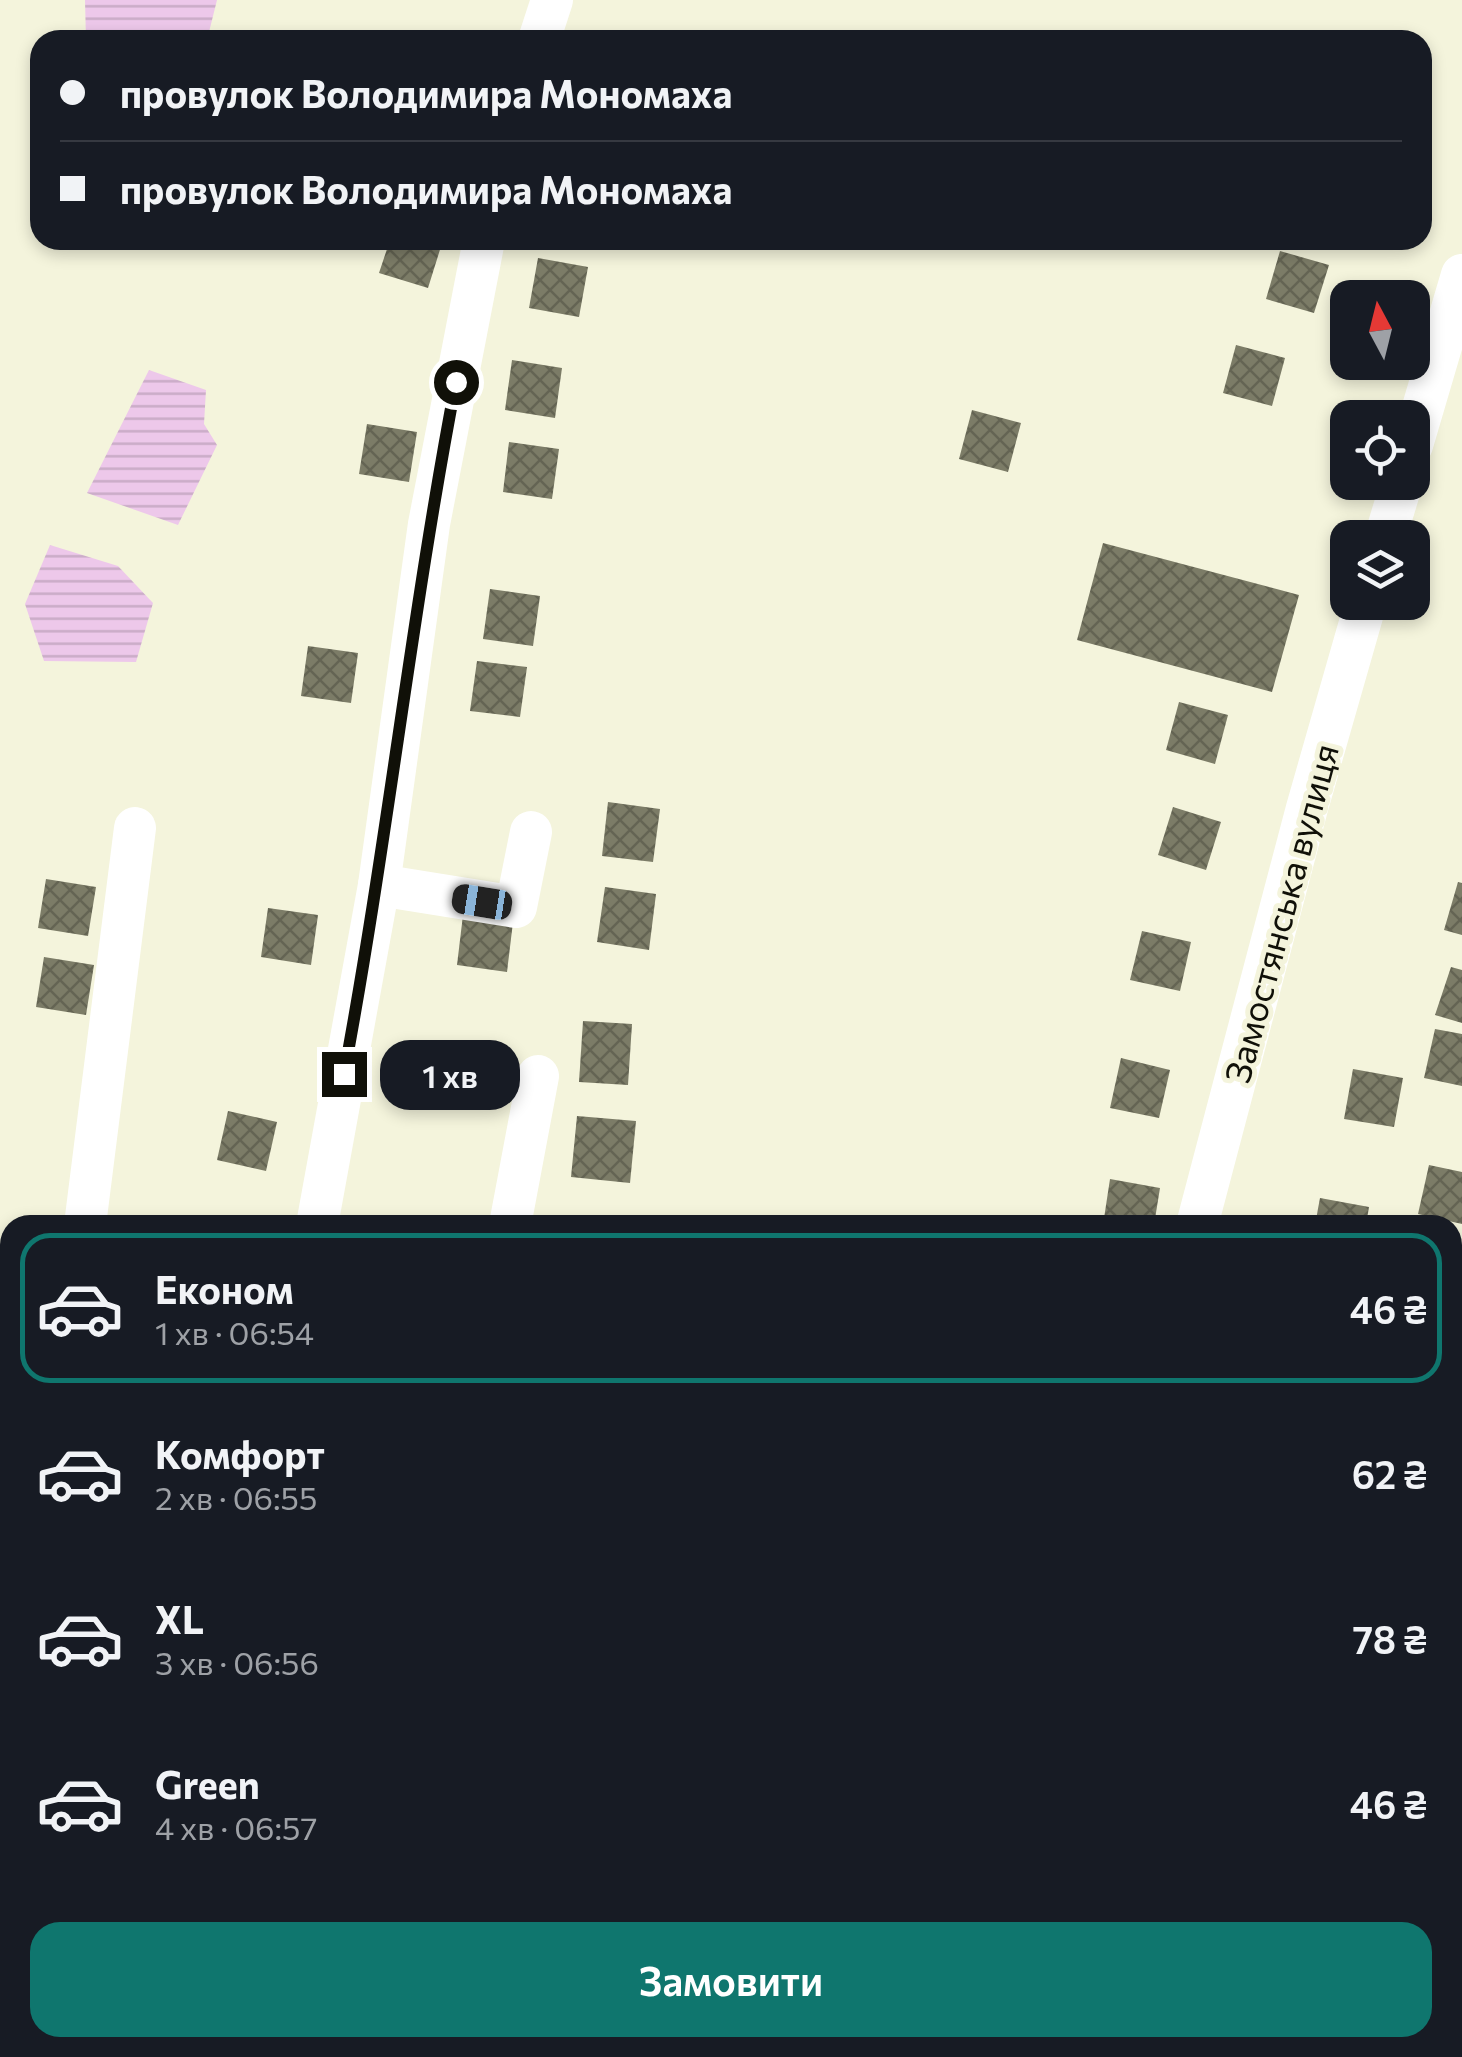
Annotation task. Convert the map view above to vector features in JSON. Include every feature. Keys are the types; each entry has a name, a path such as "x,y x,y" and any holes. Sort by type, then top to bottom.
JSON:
{"street":[{"path":"543,30 552,0"},
{"path":"319,1215 379,885 428,524 482,250"},
{"path":"1425,400 1462,275"},
{"name":"Замостянська вулиця","path":"1200,1215 1306,808 1361,620"},
{"path":"85,1215 135,828"},
{"path":"379,885 516,907 532,832"},
{"path":"512,1215 538,1076"}],"shaded area":[{"path":"85,0 217,0 210,30 86,30"},
{"path":"149,370 206,390 204,424 217,445 178,525 87,493"},
{"path":"50,545 118,566 153,603 136,662 44,661 25,604"}],"building":[{"path":"387,250 440,250 428,288 379,273"},
{"path":"1280,251 1329,265 1314,313 1266,299"},
{"path":"538,258 588,267 579,317 529,308"},
{"path":"1236,345 1285,358 1272,406 1223,393"},
{"path":"512,360 562,368 555,418 505,410"},
{"path":"972,410 1021,423 1008,472 959,459"},
{"path":"367,424 417,432 409,482 359,474"},
{"path":"509,442 559,449 552,499 503,492"},
{"path":"1103,543 1299,595 1272,692 1077,640"},
{"path":"490,589 540,596 533,646 483,639"},
{"path":"308,646 358,653 351,703 301,696"},
{"path":"477,661 527,667 520,717 470,711"},
{"path":"1179,702 1228,715 1215,764 1166,750"},
{"path":"608,802 660,809 653,862 602,856"},
{"path":"1173,807 1221,822 1206,870 1158,855"},
{"path":"46,879 96,887 88,936 38,928"},
{"path":"1458,882 1462,883 1462,935 1444,930"},
{"path":"605,887 656,894 649,950 597,942"},
{"path":"268,908 318,915 311,965 261,957"},
{"path":"463,915 513,922 507,972 457,965"},
{"path":"1142,931 1191,942 1180,991 1130,980"},
{"path":"44,957 94,965 86,1015 36,1007"},
{"path":"1451,967 1462,970 1462,1023 1435,1015"},
{"path":"583,1021 632,1024 628,1085 579,1082"},
{"path":"1435,1029 1462,1034 1462,1086 1424,1078"},
{"path":"1121,1058 1170,1070 1159,1118 1110,1108"},
{"path":"1353,1069 1403,1078 1394,1127 1344,1119"},
{"path":"228,1111 277,1122 266,1171 217,1160"},
{"path":"577,1116 636,1121 630,1183 571,1177"},
{"path":"1429,1165 1462,1172 1462,1215 1418,1214"},
{"path":"1110,1179 1160,1188 1156,1215 1105,1215"},
{"path":"1320,1198 1369,1207 1368,1215 1317,1215"}],"route":[{"path":"344,1074 379,885 428,524 456,382"}]}
